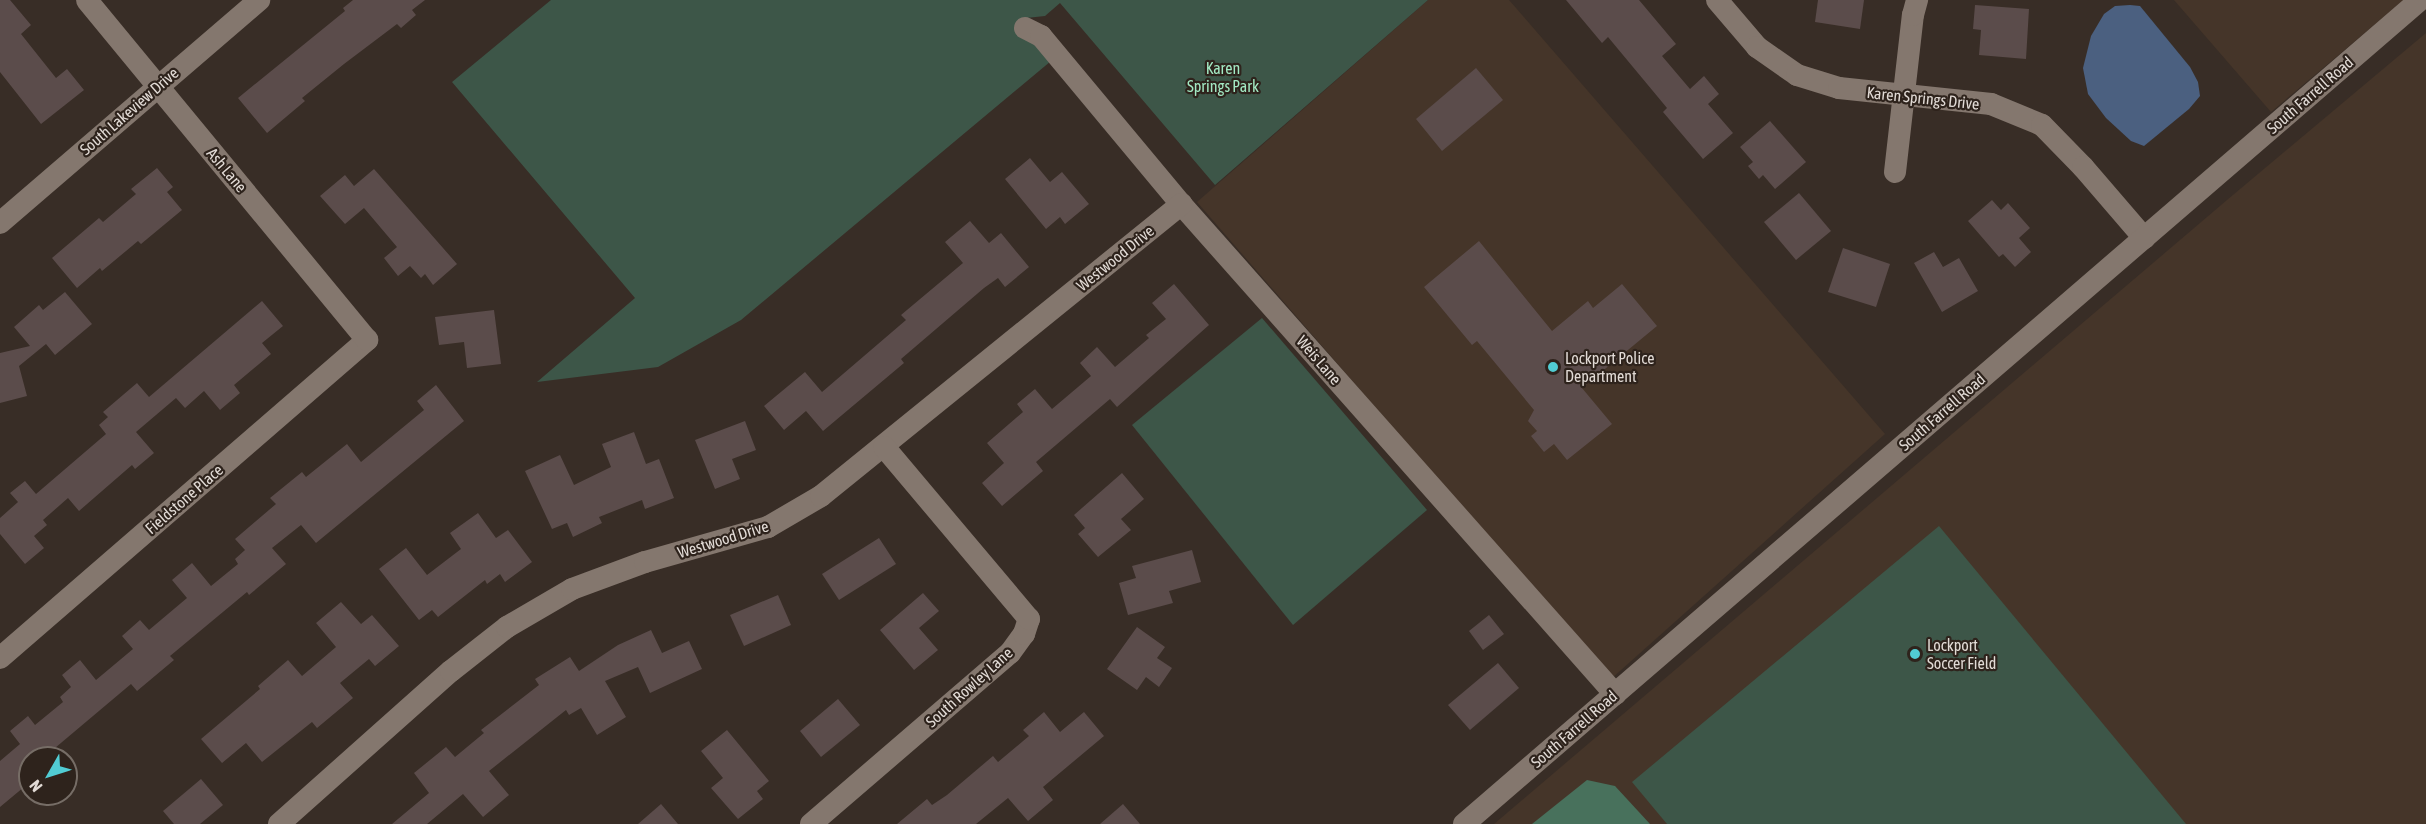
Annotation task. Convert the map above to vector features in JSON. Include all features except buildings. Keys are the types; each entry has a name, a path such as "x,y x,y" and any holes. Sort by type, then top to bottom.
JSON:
{"street":[{"name":"Ash Lane","path":"87,0 368,340"},
{"name":"South Lakeview Drive","path":"0,223 259,0"},
{"name":"Karen Springs Drive","path":"1717,0 1758,47 1797,75 1839,88 1904,97 1991,104 2042,125 2083,167 2144,238"},
{"path":"1895,172 1913,15 1917,0"},
{"name":"South Farrell Road","path":"1464,824 2420,0"},
{"name":"Weis Lane","path":"1025,28 1041,36 1181,204 1615,694"},
{"name":"Westwood Drive","path":"279,824 451,671 507,627 572,589 645,562 768,527 821,496 1181,204"},
{"name":"Fieldstone Place","path":"0,658 368,340"},
{"name":"South Rowley Lane","path":"812,824 1010,653 1024,634 1029,619 884,447"}],"shaded area":[{"path":"1428,0 1509,0 1885,434 1611,679 1197,202"},
{"path":"2174,0 2404,0 2271,112"},
{"path":"2426,33 2426,824 1494,824 2227,200"}],"green space":[{"name":"Karen Springs Park","path":"551,0 1428,0 1215,185 1060,3 1045,16 1026,18 1057,56 741,320 658,367 537,382 635,298 452,82"},
{"path":"1262,318 1427,510 1293,625 1132,425"},
{"name":"Lockport Soccer Field","path":"1939,526 2186,824 1667,824 1632,782"},
{"path":"1587,780 1615,786 1650,824 1532,824"}],"water":[{"path":"2115,6 2140,6 2190,67 2198,82 2200,96 2189,109 2144,146 2131,141 2106,118 2088,94 2083,68 2091,36 2104,14"}],"place":[{"name":"Lockport Police Department","path":"1553,367"},
{"name":"Lockport Soccer Field","path":"1915,654"}]}
